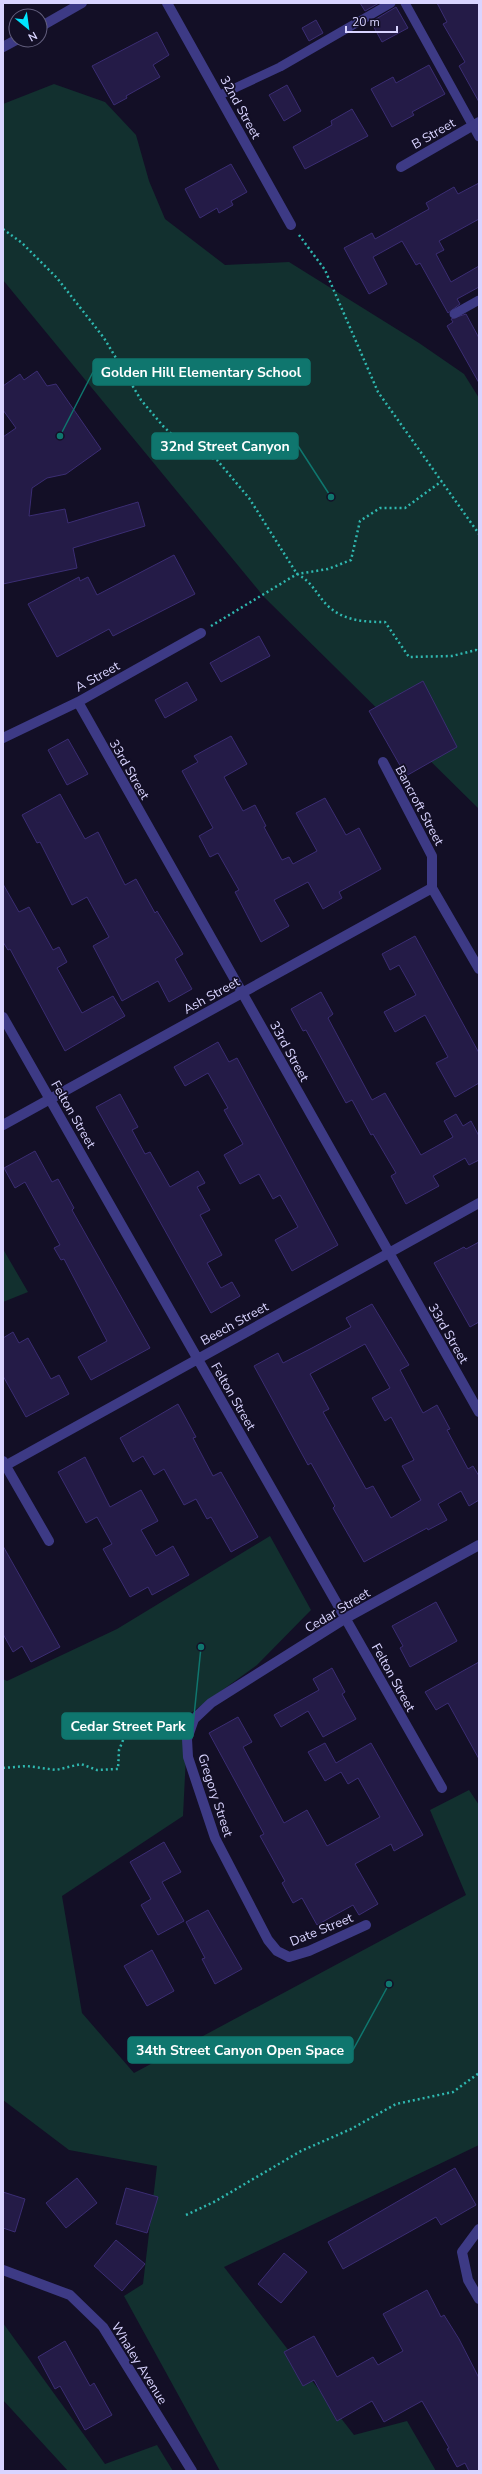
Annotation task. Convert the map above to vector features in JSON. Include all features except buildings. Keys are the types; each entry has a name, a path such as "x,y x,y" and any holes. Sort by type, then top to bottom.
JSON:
{"street":[{"path":"48,22 82,3"},
{"name":"32nd Street","path":"167,3 220,95 291,225"},
{"name":"B Street","path":"401,167 476,124"},
{"name":"A Street","path":"3,738 78,702 201,633"},
{"name":"33rd Street","path":"78,702 479,1412"},
{"name":"Bancroft Street","path":"383,762 432,856 432,888"},
{"path":"432,888 479,969"},
{"name":"Ash Street","path":"3,1125 432,888"},
{"name":"Felton Street","path":"3,1017 442,1788"},
{"name":"Beech Street","path":"4,1465 479,1203"},
{"path":"4,1465 49,1541"},
{"name":"Cedar Street","path":"211,1703 346,1618 479,1545"},
{"name":"Gregory Street","path":"211,1703 194,1719 187,1739 188,1757 215,1838 268,1940"},
{"name":"Date Street","path":"268,1940 278,1951 289,1957 309,1951 366,1925"},
{"path":"479,2229 462,2252 468,2280 479,2299"},
{"name":"Whaley Avenue","path":"3,2270 70,2295 103,2327 192,2471"}],"lane":[{"path":"220,95 280,68 391,3"},
{"path":"405,3 476,124 479,137"},
{"path":"454,314 479,300"}],"path":[{"path":"291,225 325,270 378,392 479,534"},
{"path":"3,229 22,242 57,278 104,338 141,400 163,426 185,447 217,460 249,498 297,574 308,580 329,607 359,622 385,622 409,657 452,656 476,650 479,652"},
{"path":"201,633 297,574 328,569 352,560 360,521 380,508 405,508 442,481"},
{"path":"3,1768 27,1766 56,1770 81,1764 97,1770 118,1769 119,1750 126,1733 141,1732 153,1735 163,1734 175,1724 192,1725"},
{"path":"186,2215 214,2202 301,2151 351,2129 396,2104 453,2092 479,2073"}],"green space":[{"path":"54,84 105,102 136,135 149,181 165,219 225,265 289,262 419,343 464,374 479,398 479,809 264,597 3,280 3,104"},
{"path":"3,1249 28,1292 3,1302"},
{"path":"270,1536 311,1610 257,1665 188,1715 183,1816 62,1896 82,2013 134,2073 466,1895 430,1810 469,1790 479,1805 479,2145 224,2267 354,2435 407,2421 436,2471 220,2471 124,2296 143,2284 157,2166 69,2150 3,2100 3,1679 7,1681 117,1629"},
{"path":"3,2323 105,2464 157,2445 173,2471 68,2471 3,2400"}],"place":[{"name":"Golden Hill Elementary School","path":"60,436"},
{"name":"32nd Street Canyon","path":"331,497"},
{"name":"Cedar Street Park","path":"201,1647"},
{"name":"34th Street Canyon Open Space","path":"389,1984"}]}
